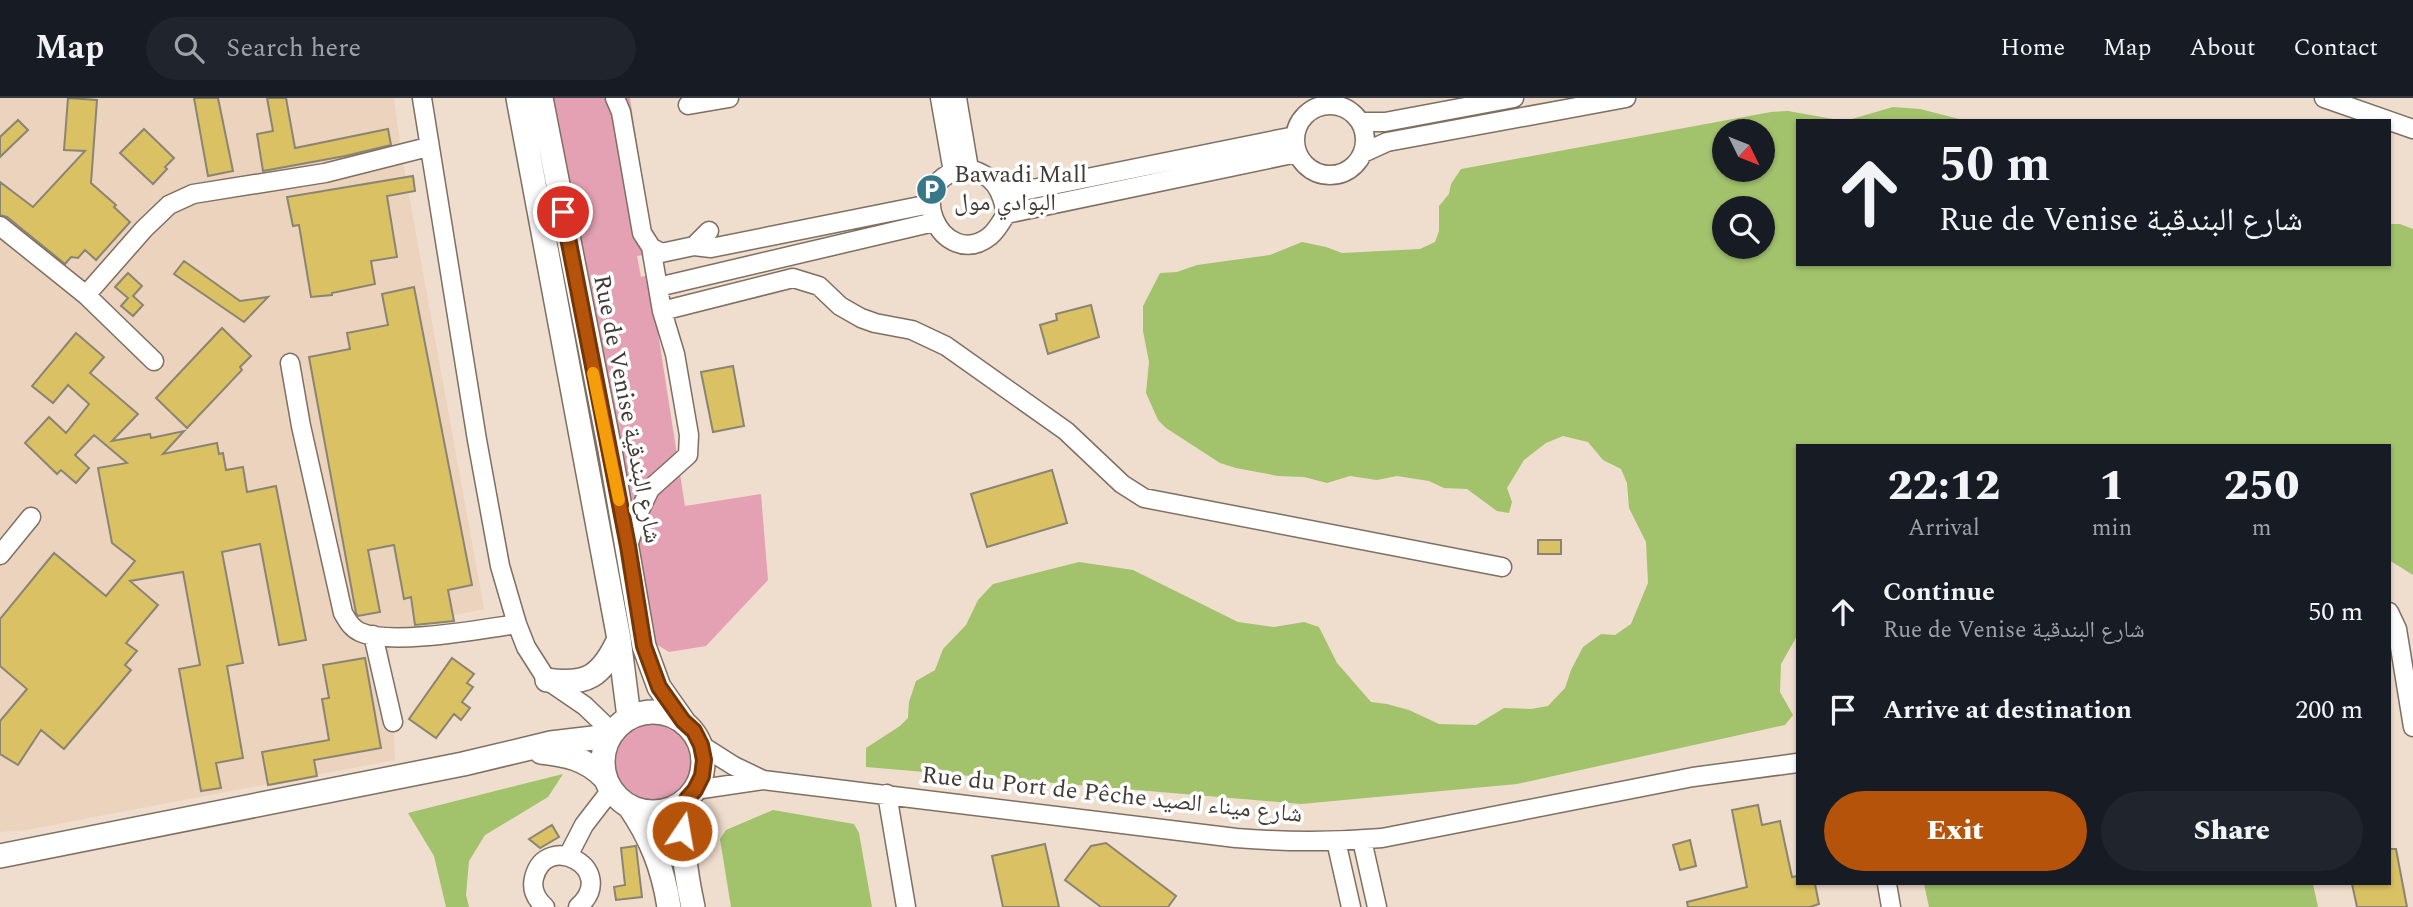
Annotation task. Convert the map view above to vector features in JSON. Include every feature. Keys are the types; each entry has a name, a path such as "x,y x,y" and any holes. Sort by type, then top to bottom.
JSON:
{"main road":[{"name":"Rue de Venise شارع البندقية","path":"518,98 620,639 618,727"},
{"name":"Rue de Venise شارع البندقية","path":"541,98 628,546 644,646 659,687 683,721"},
{"path":"547,680 569,683 591,676 608,660 620,639"},
{"path":"0,856 451,767 578,738 618,727 653,712 669,713 694,731 704,760 702,776 691,795 682,844 693,907"},
{"path":"607,783 603,757 618,727"},
{"path":"524,749 571,756 593,766 629,806 657,854 665,878 669,907"},
{"path":"629,806 649,812 661,812 673,808 691,795"}],"street":[{"path":"422,98 477,440 500,566 517,624 526,647 547,680 618,727"},
{"path":"615,98 621,112 642,233 651,247 663,311 676,354 689,435 688,455 650,489 638,514 628,546"},
{"path":"688,105 729,98"},
{"path":"940,98 961,171"},
{"path":"957,98 961,171"},
{"path":"1361,122 1385,122 1514,98"},
{"path":"1363,153 1387,142 1626,98"},
{"path":"2324,98 2384,119"},
{"path":"1335,101 1352,112 1361,122 1366,135 1363,153 1357,163 1347,171 1324,175 1312,171 1303,163 1296,144 1304,116 1313,109 1335,101"},
{"path":"2391,121 2413,129"},
{"path":"1003,195 1296,144"},
{"path":"1006,214 1003,195 994,181 983,173 961,171 942,180 934,191 930,204 934,222 944,235 958,243 975,243 990,236 1006,214 1296,144"},
{"path":"86,295 144,229 169,205 181,199 193,194 325,173 428,147"},
{"path":"651,247 662,253 694,246 711,248 930,204"},
{"path":"658,287 934,222"},
{"path":"0,226 86,295 154,360"},
{"path":"694,246 709,231"},
{"path":"663,311 793,278 802,279 818,286 840,306 861,318 912,330 946,345 1066,431 1122,484 1144,498 1502,567"},
{"path":"290,363 301,426 343,613 350,625 361,633 399,637 517,624"},
{"path":"0,555 31,517"},
{"path":"2391,616 2397,629 2413,727"},
{"path":"373,635 393,722"},
{"name":"Rue du Port de Pêche شارع ميناء الصيد","path":"701,745 763,780"},
{"name":"Rue du Port de Pêche شارع ميناء الصيد","path":"691,795 763,780 1236,838 1296,842 1336,841 1362,840 1435,828 1693,777 1794,761"},
{"path":"568,856 607,783"},
{"path":"887,794 906,907"},
{"path":"1362,840 1377,907"},
{"path":"1336,841 1351,907"},
{"path":"545,907 534,893 535,873 548,859 568,856 583,864 590,881 586,898 578,907"},
{"path":"1887,885 1891,907"}],"shaded area":[{"path":"0,98 394,98 401,151 484,609 431,620 389,639 395,760 26,830 0,832"},
{"path":"550,98 630,98 654,254 637,256 641,277 649,275 685,506 761,494 768,580 706,646 669,652 651,641"},
{"path":"1893,107 1920,109 1959,119 1852,119"},
{"path":"1788,111 1833,119 1796,119 1796,266 2391,266 2391,224 2413,229 2413,575 2391,561 2391,444 1796,444 1796,638 1781,664 1780,692 1793,715 1785,725 1517,784 1301,804 866,767 866,748 908,718 909,702 916,681 935,670 943,649 966,625 978,600 993,584 1079,562 1133,570 1238,622 1274,627 1304,622 1319,627 1337,663 1371,702 1409,710 1439,724 1476,725 1504,708 1531,709 1548,706 1565,688 1583,647 1601,634 1615,635 1631,624 1648,583 1646,542 1629,508 1627,483 1621,469 1603,460 1588,442 1563,436 1546,443 1524,460 1507,488 1512,502 1509,513 1497,511 1467,489 1444,488 1429,481 1397,476 1377,480 1350,476 1327,483 1304,477 1278,476 1220,463 1166,428 1158,420 1146,393 1149,362 1143,331 1143,306 1160,273 1270,255 1302,242 1342,253 1420,249 1435,242 1439,231 1439,206 1449,194 1451,184 1461,169 1712,123 1712,182 1775,182 1775,119 1733,119"},
{"path":"645,723 661,723 675,729 686,740 692,754 692,770 686,784 675,795 661,801 645,801 631,795 620,784 614,770 614,754 620,740 631,729"},
{"path":"563,774 548,797 485,835 469,861 466,895 469,907 446,907 434,856 408,813"},
{"path":"773,810 854,824 859,833 872,907 731,907 720,839 726,830"},
{"path":"1924,885 2313,885 2318,907 1929,907"}],"building":[{"path":"68,98 97,100 91,183 116,205 114,207 130,222 96,260 85,250 78,258 71,257 65,264 7,217 0,215 0,182 33,207 85,151 64,150"},
{"path":"194,98 218,98 233,171 208,176"},
{"path":"267,98 286,98 295,148 388,129 391,145 263,171 257,134 273,131"},
{"path":"18,120 28,130 0,157 0,137"},
{"path":"144,129 174,158 153,184 120,153"},
{"path":"413,176 415,191 387,196 397,257 371,261 375,284 332,295 311,297 299,225 293,226 287,197"},
{"path":"184,261 240,301 268,297 244,322 174,274"},
{"path":"128,273 142,286 133,296 143,305 133,316 121,306 128,298 115,287"},
{"path":"414,287 472,585 448,590 454,621 415,625 411,597 404,599 394,545 368,550 380,612 358,616 356,613 309,357 350,349 347,333 388,325 382,294"},
{"path":"1091,305 1099,337 1048,354 1040,325 1057,320 1056,314"},
{"path":"222,328 251,356 240,367 242,370 187,428 156,398"},
{"path":"76,333 104,357 90,373 138,414 112,441 150,434 151,438 184,431 163,454 217,443 219,454 223,453 226,470 243,467 247,492 276,486 306,640 279,645 260,544 222,552 243,663 227,666 243,758 216,763 221,788 201,791 179,669 200,665 183,572 130,581 158,605 126,643 137,651 125,665 131,670 64,749 41,730 18,765 0,754 0,721 27,689 0,666 0,619 54,553 106,596 135,561 112,543 98,468 127,463 94,435 75,455 89,468 76,483 61,470 57,474 25,443 49,417 66,433 89,404 68,385 53,403 32,386"},
{"path":"733,366 744,426 713,432 701,372"},
{"path":"1052,470 1067,523 987,547 971,494"},
{"path":"1538,540 1561,540 1561,554 1538,554"},
{"path":"365,658 381,748 314,760 317,776 268,785 262,752 329,740 322,699 329,698 323,665"},
{"path":"452,658 474,674 467,683 473,687 462,702 470,708 461,720 454,714 436,738 409,719"},
{"path":"1758,805 1762,825 1780,821 1792,877 1796,876 1796,885 1815,885 1819,904 1810,907 1688,907 1687,902 1747,887 1732,810"},
{"path":"552,825 559,837 540,848 529,839"},
{"path":"1690,840 1696,866 1680,870 1673,845"},
{"path":"1106,843 1176,896 1168,907 1101,907 1065,880 1091,846"},
{"path":"1045,844 1059,907 1003,907 992,856"},
{"path":"636,846 642,897 616,900 614,887 625,885 621,848"},
{"path":"2391,849 2396,849 2407,907 2357,907 2352,885 2391,885"}],"slow traffic":[{"path":"593,373 619,500"}],"place":[{"name":"Bawadi Mall البوادي مول","path":"931,189"}],"route":[{"path":"563,212 628,546 644,646 659,687 683,721 694,731 704,760 702,776 687,799 682,831"}]}
